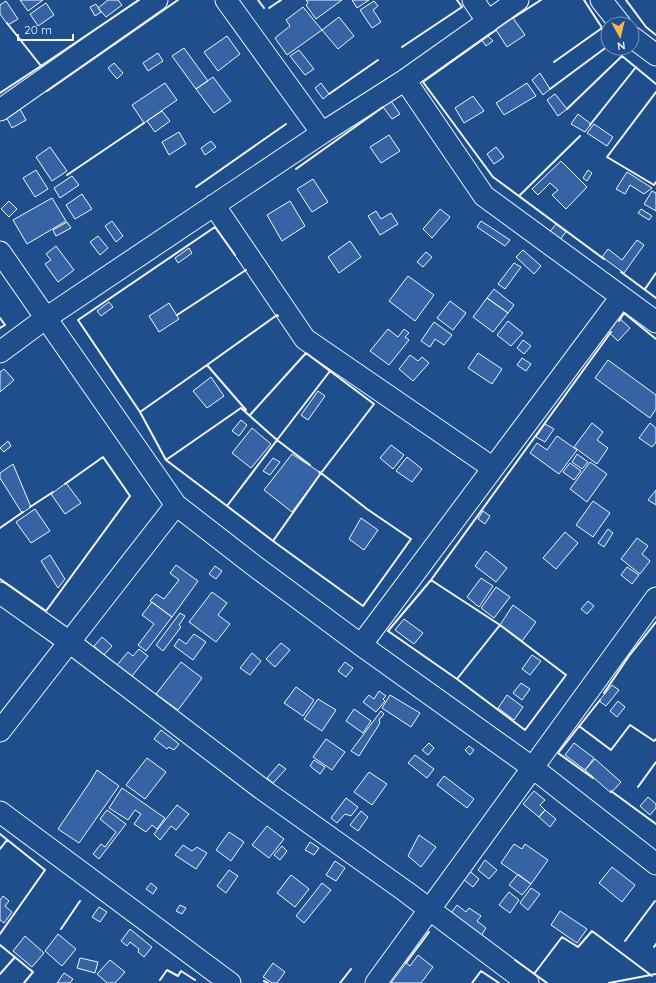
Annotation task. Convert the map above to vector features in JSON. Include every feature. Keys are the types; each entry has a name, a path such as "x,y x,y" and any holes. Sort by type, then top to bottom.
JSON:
{"street":[{"path":"0,110 157,0"},
{"path":"226,0 322,133"},
{"path":"473,0 488,22"},
{"path":"0,352 46,318 214,205 405,80 518,0"},
{"path":"601,0 614,16"},
{"path":"640,44 656,55"},
{"path":"405,80 484,196 656,322"},
{"path":"214,205 305,339 493,468"},
{"path":"0,252 176,505 361,645 532,768 656,864"},
{"path":"361,645 621,297"},
{"path":"0,731 68,641 176,505"},
{"path":"0,593 68,641 262,788 528,983"},
{"path":"376,983 656,598"},
{"path":"0,812 230,983"}],"building":[{"path":"20,0 43,0 28,11"},
{"path":"108,0 118,0 122,5 106,17 98,8"},
{"path":"306,0 342,0 316,19 306,5 308,3"},
{"path":"352,0 369,0 357,8"},
{"path":"6,1 18,19 8,25 0,14 0,5"},
{"path":"374,1 378,6 373,10 381,22 372,28 360,10"},
{"path":"46,3 54,15 38,26 30,14"},
{"path":"96,4 101,12 95,16 90,7"},
{"path":"303,7 322,30 287,55 275,38 290,26 286,20"},
{"path":"339,17 354,36 338,49 322,30"},
{"path":"513,18 525,35 507,47 496,30"},
{"path":"487,35 493,41 486,46 481,39"},
{"path":"227,36 240,54 218,71 204,52"},
{"path":"184,48 208,81 196,89 172,56"},
{"path":"299,50 314,69 305,75 290,56"},
{"path":"158,53 163,61 148,71 143,63"},
{"path":"114,63 123,73 117,79 108,68"},
{"path":"540,73 550,89 543,95 532,80"},
{"path":"213,77 231,101 214,113 196,89"},
{"path":"165,83 177,100 144,123 132,105"},
{"path":"321,83 329,94 323,99 315,88"},
{"path":"527,83 536,96 504,115 496,103"},
{"path":"555,94 567,109 558,116 547,100"},
{"path":"473,96 484,111 464,123 455,108"},
{"path":"391,101 400,114 392,119 383,107"},
{"path":"20,109 26,120 12,128 6,117"},
{"path":"162,111 170,121 155,132 147,121"},
{"path":"578,114 591,124 585,132 571,124"},
{"path":"594,124 613,137 607,146 587,133"},
{"path":"179,132 186,144 169,155 162,142"},
{"path":"389,135 400,151 381,163 370,147"},
{"path":"211,141 216,147 205,155 201,148"},
{"path":"50,147 67,171 52,181 36,157"},
{"path":"496,147 504,157 494,164 487,154"},
{"path":"561,161 587,187 566,209 552,195 558,190 550,183 538,195 532,189"},
{"path":"36,170 48,189 35,197 23,178"},
{"path":"588,170 592,173 587,181 583,178"},
{"path":"627,172 652,188 644,194 630,185 625,194 616,189"},
{"path":"72,176 79,185 60,198 54,188"},
{"path":"313,179 328,202 312,212 297,189"},
{"path":"652,191 656,193 656,211 644,204"},
{"path":"82,194 92,209 75,219 66,205"},
{"path":"52,198 66,221 27,244 13,220"},
{"path":"9,201 17,209 9,217 1,209"},
{"path":"290,201 305,226 282,241 267,215"},
{"path":"440,209 450,217 432,238 423,229"},
{"path":"641,209 652,216 649,220 638,213"},
{"path":"376,211 381,219 391,213 398,224 380,235 368,216"},
{"path":"112,221 123,236 116,242 105,226"},
{"path":"481,221 510,240 505,246 477,227"},
{"path":"67,222 71,228 56,236 53,230"},
{"path":"556,224 566,232 558,242 548,234"},
{"path":"98,236 108,248 100,255 90,242"},
{"path":"637,240 644,245 624,273 602,257 608,249 622,260"},
{"path":"350,241 361,257 339,273 328,257"},
{"path":"56,246 74,270 58,282 45,264 51,260 46,254"},
{"path":"189,248 192,253 178,263 175,258"},
{"path":"523,250 541,266 534,274 516,257"},
{"path":"426,252 432,257 423,267 417,262"},
{"path":"514,263 521,267 505,289 498,284"},
{"path":"408,276 434,295 415,321 389,301"},
{"path":"494,289 514,305 508,313 487,298"},
{"path":"487,298 508,313 493,332 473,317"},
{"path":"450,301 466,313 453,330 437,318"},
{"path":"109,302 113,307 101,316 97,311"},
{"path":"169,303 179,319 159,332 149,316"},
{"path":"617,316 630,328 618,341 605,329"},
{"path":"508,321 523,333 511,346 497,335"},
{"path":"434,322 452,335 444,345 435,339 430,347 421,341"},
{"path":"388,329 398,337 404,329 409,333 405,337 409,340 389,365 370,351"},
{"path":"523,340 531,346 524,354 517,348"},
{"path":"478,353 502,369 492,384 468,368"},
{"path":"410,355 418,361 422,357 429,363 413,381 399,369"},
{"path":"522,358 531,364 526,371 517,365"},
{"path":"608,360 656,395 656,409 650,418 595,378"},
{"path":"4,369 14,380 0,392 0,372"},
{"path":"211,377 224,396 207,408 193,391"},
{"path":"318,391 325,396 308,420 301,415"},
{"path":"241,420 247,425 239,436 232,431"},
{"path":"592,423 603,432 597,440 608,448 597,464 574,447"},
{"path":"650,423 656,428 656,442 652,447 639,438"},
{"path":"545,424 554,429 545,442 536,437"},
{"path":"252,428 271,444 251,468 232,453"},
{"path":"557,436 577,450 559,474 530,453 537,443 547,450"},
{"path":"8,441 11,446 4,452 0,448"},
{"path":"391,445 404,455 393,469 380,458"},
{"path":"292,454 321,473 292,512 264,490"},
{"path":"577,454 588,462 582,469 572,462"},
{"path":"407,457 422,469 412,482 396,471"},
{"path":"273,458 280,462 270,475 263,471"},
{"path":"590,462 607,474 587,502 570,489"},
{"path":"570,463 581,471 574,480 563,472"},
{"path":"13,464 31,507 22,513 0,478 0,473"},
{"path":"66,483 81,503 65,514 51,494"},
{"path":"656,490 656,505 648,500"},
{"path":"593,501 610,513 593,537 576,525"},
{"path":"35,509 50,531 31,543 16,522"},
{"path":"483,511 490,516 485,524 478,519"},
{"path":"361,518 378,530 364,550 349,539"},
{"path":"608,529 613,533 604,547 598,543"},
{"path":"565,532 578,543 556,569 543,558"},
{"path":"637,538 648,546 642,554 650,561 640,574 621,559"},
{"path":"486,551 507,568 496,582 475,566"},
{"path":"50,555 65,579 58,588 41,561"},
{"path":"176,565 198,581 172,617 150,601 156,594 164,599 179,580 170,573"},
{"path":"215,566 222,571 216,579 209,574"},
{"path":"627,567 639,575 632,584 621,575"},
{"path":"481,578 493,586 479,607 467,597"},
{"path":"496,587 510,597 494,618 481,608"},
{"path":"212,592 227,603 218,615 230,624 216,642 189,622"},
{"path":"588,601 594,606 587,614 581,609"},
{"path":"152,602 172,617 146,651 138,645 154,624 142,615"},
{"path":"513,605 536,622 522,641 500,625"},
{"path":"180,613 185,616 179,625 181,627 163,651 156,645"},
{"path":"404,619 423,633 414,644 395,630"},
{"path":"194,634 206,642 193,660 174,646 179,639 186,644"},
{"path":"102,637 112,646 104,655 94,646"},
{"path":"281,643 290,650 275,667 266,659"},
{"path":"139,649 148,656 132,676 117,665 128,652 133,656"},
{"path":"252,653 261,661 250,675 240,668"},
{"path":"532,655 541,661 530,675 522,669"},
{"path":"181,662 202,678 178,710 156,694"},
{"path":"345,662 353,668 346,677 338,671"},
{"path":"521,683 530,689 522,700 513,693"},
{"path":"612,685 619,690 606,706 599,701"},
{"path":"296,687 314,700 303,716 284,703"},
{"path":"379,691 386,696 383,699 385,701 376,712 363,702 369,695 374,699"},
{"path":"390,695 420,713 411,727 382,708"},
{"path":"507,695 523,707 514,720 498,708"},
{"path":"318,699 336,710 322,731 304,719"},
{"path":"618,701 625,707 617,717 610,711"},
{"path":"354,709 371,721 363,733 346,721"},
{"path":"381,711 384,714 379,720 380,723 359,756 351,751"},
{"path":"161,730 179,744 174,750 169,747 167,749 154,739"},
{"path":"326,739 345,752 332,770 313,757"},
{"path":"429,743 434,748 428,755 422,750"},
{"path":"574,743 594,758 585,770 565,755"},
{"path":"469,746 474,750 470,755 465,750"},
{"path":"415,755 434,769 427,778 408,763"},
{"path":"147,758 166,772 145,799 126,785"},
{"path":"595,759 621,782 611,793 585,770"},
{"path":"314,760 325,767 320,774 310,766"},
{"path":"279,764 286,769 273,783 267,778"},
{"path":"97,770 119,786 79,843 58,829"},
{"path":"369,772 387,784 372,805 354,792"},
{"path":"444,776 474,799 467,808 437,785"},
{"path":"122,788 165,818 157,829 152,825 146,832 134,824 141,814 135,810 128,820 109,808"},
{"path":"534,791 545,800 540,805 545,810 539,817 523,804"},
{"path":"648,797 656,804 656,808 650,815 640,806"},
{"path":"346,798 358,807 351,816 345,814 337,823 331,818"},
{"path":"177,805 189,814 176,830 171,826 160,840 154,834"},
{"path":"107,810 126,824 99,859 93,854 101,844 105,847 116,832 100,819"},
{"path":"545,810 556,819 550,827 539,817"},
{"path":"361,811 368,817 358,831 350,825"},
{"path":"267,826 284,839 269,858 252,845"},
{"path":"229,832 244,842 231,861 216,850"},
{"path":"419,835 436,847 421,867 408,856"},
{"path":"310,842 319,848 314,855 305,850"},
{"path":"514,844 522,849 525,844 548,860 531,884 501,863"},
{"path":"183,845 192,851 197,847 207,853 196,869 175,855"},
{"path":"282,846 287,851 280,860 274,855"},
{"path":"485,860 497,870 489,879 478,870"},
{"path":"335,861 345,868 336,881 326,875"},
{"path":"612,867 635,885 622,902 599,883"},
{"path":"466,868 479,879 473,887 459,876"},
{"path":"229,870 238,876 226,893 217,886"},
{"path":"518,874 531,884 522,895 509,885"},
{"path":"291,875 309,889 295,907 277,893"},
{"path":"151,883 157,888 153,894 146,889"},
{"path":"322,883 331,890 304,923 296,916"},
{"path":"531,888 540,894 528,910 520,903"},
{"path":"509,892 519,900 510,913 499,905"},
{"path":"3,896 9,901 5,906 12,912 4,923 0,920 0,900"},
{"path":"180,905 186,908 182,914 176,911"},
{"path":"457,905 466,912 469,908 481,916 477,921 486,928 481,936 451,913"},
{"path":"99,907 107,912 100,922 92,917"},
{"path":"560,911 587,929 577,943 551,925"},
{"path":"130,929 152,947 144,957 138,952 139,949 130,942 127,946 121,941"},
{"path":"58,934 76,949 62,966 45,951"},
{"path":"25,936 44,953 32,967 13,951"},
{"path":"418,955 433,967 421,983 391,983 406,963 410,966"},
{"path":"80,958 98,962 95,973 77,968"},
{"path":"110,960 125,972 115,983 107,983 97,974"},
{"path":"273,963 285,972 277,983 272,983 263,977"},
{"path":"64,973 73,979 70,983 57,983"}],"wall":[{"path":"7,23 41,66 139,0"},
{"path":"47,91 178,0"},
{"path":"258,0 264,8"},
{"path":"269,8 281,0"},
{"path":"402,47 462,7 457,0"},
{"path":"513,18 541,0"},
{"path":"584,0 600,25"},
{"path":"626,0 646,27 656,35"},
{"path":"554,62 600,29"},
{"path":"496,30 423,82 493,177 604,259"},
{"path":"550,89 600,52"},
{"path":"622,56 656,84"},
{"path":"567,109 622,56"},
{"path":"329,94 378,60"},
{"path":"0,93 41,66"},
{"path":"590,125 636,67"},
{"path":"656,92 607,157 654,185 656,182"},
{"path":"296,169 383,107"},
{"path":"67,175 144,123"},
{"path":"196,187 286,124"},
{"path":"520,195 580,136"},
{"path":"140,412 78,320 215,227 235,255"},
{"path":"177,315 246,270"},
{"path":"621,272 656,298"},
{"path":"645,289 656,273"},
{"path":"619,321 624,313 656,339"},
{"path":"246,410 207,365 277,315 278,316"},
{"path":"0,318 5,325 0,328"},
{"path":"431,580 611,332"},
{"path":"250,415 306,353 330,371"},
{"path":"166,460 140,412 207,365"},
{"path":"227,506 166,460 241,408 277,440 330,371 374,404 321,473 319,472"},
{"path":"273,541 227,506 277,440 310,465"},
{"path":"0,579 46,611 130,496 103,457 65,484"},
{"path":"321,473 367,509 411,539 363,606 273,541 321,473"},
{"path":"30,507 53,492"},
{"path":"0,528 23,512"},
{"path":"431,580 500,625 457,679 388,631 431,580"},
{"path":"604,693 629,656 656,622"},
{"path":"500,625 566,675 525,730 457,679 500,625"},
{"path":"593,778 558,753 600,700"},
{"path":"579,726 611,750 630,725 654,741 656,739"},
{"path":"638,787 656,762"},
{"path":"611,791 656,824"},
{"path":"0,834 45,870 0,934"},
{"path":"0,849 7,840"},
{"path":"61,929 80,901"},
{"path":"625,941 655,901"},
{"path":"534,974 562,937 578,947 592,931 652,976"},
{"path":"406,963 429,932"},
{"path":"0,945 33,972 24,983"},
{"path":"0,974 15,957"},
{"path":"515,960 547,983"},
{"path":"340,983 351,969"},
{"path":"160,980 167,970 178,976 181,971 195,980"},
{"path":"472,983 481,971 499,983"},
{"path":"609,983 656,974"},
{"path":"264,981 268,983"}]}
